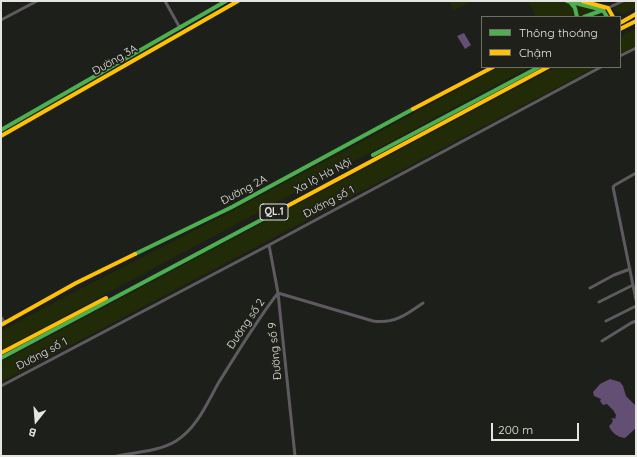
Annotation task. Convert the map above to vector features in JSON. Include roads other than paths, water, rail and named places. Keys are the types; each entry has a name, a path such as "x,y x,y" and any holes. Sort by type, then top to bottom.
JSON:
{"main road":[{"name":"Đường 3A","path":"1,136 181,30 226,1"},
{"name":"Đường 3A","path":"1,130 181,30 238,1"},
{"path":"568,1 603,10 606,16"},
{"path":"568,1 575,8 577,16"},
{"path":"582,1 608,8 612,16"},
{"path":"587,16 608,8"},
{"path":"621,22 636,14"},
{"path":"621,28 636,21"},
{"name":"Đường 2A","path":"3,324 76,283 232,207 350,142 491,68"},
{"name":"Xa lộ Hà Nội","path":"1,353 537,68"},
{"name":"Xa lộ Hà Nội","path":"1,358 546,68"}],"street":[{"path":"1,20 37,1"},
{"path":"165,1 181,30"},
{"path":"608,8 623,1"},
{"path":"621,56 636,48"},
{"name":"Đường số 1","path":"1,386 269,245 599,68"},
{"path":"636,173 613,187 636,300"},
{"name":"Đường số 9","path":"269,245 278,293 296,456"},
{"path":"590,288 614,275 630,269"},
{"path":"599,302 633,285"},
{"name":"Đường số 2","path":"117,456 165,446 189,431 247,337 278,293 380,322 393,321 402,317 423,303"},
{"path":"606,321 636,306"},
{"path":"1,317 3,324"},
{"path":"602,341 630,323 636,321"}]}
